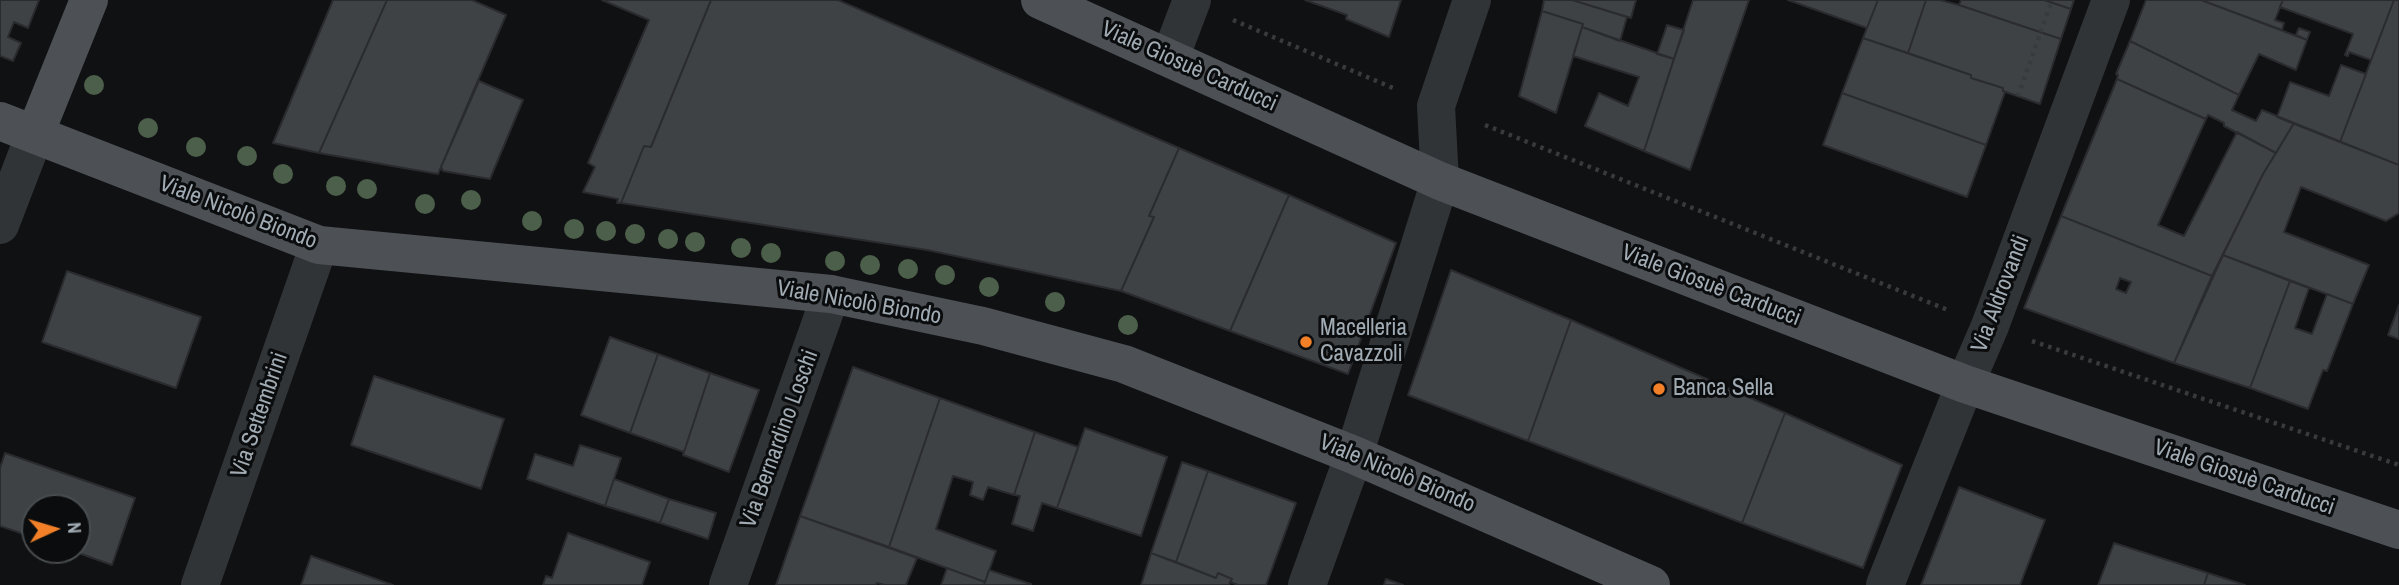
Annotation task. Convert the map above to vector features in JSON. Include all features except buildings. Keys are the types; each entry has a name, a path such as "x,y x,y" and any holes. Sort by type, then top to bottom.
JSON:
{"main road":[{"path":"17,128 89,0"},
{"name":"Viale Giosuè Carducci","path":"1040,0 1440,180 1965,384 2399,530"},
{"name":"Viale Nicolò Biondo","path":"17,128 319,245 831,294 983,326 1124,364 1354,454 1651,585"}],"street":[{"path":"1307,585 1354,454 1440,180 1436,106 1472,0"},
{"name":"Via Aldrovandi","path":"1885,585 1990,327 2111,0"},
{"path":"1170,58 1192,1"},
{"path":"0,225 17,128"},
{"name":"Via Settembrini","path":"200,585 319,245"},
{"name":"Via Bernardino Loschi","path":"728,585 831,294"}],"path":[{"path":"2018,96 2052,0"},
{"path":"1192,1 1436,106 1990,327 2399,466"}],"place":[{"name":"Macelleria Cavazzoli","path":"1306,342"},
{"name":"Banca Sella","path":"1659,389"}]}
